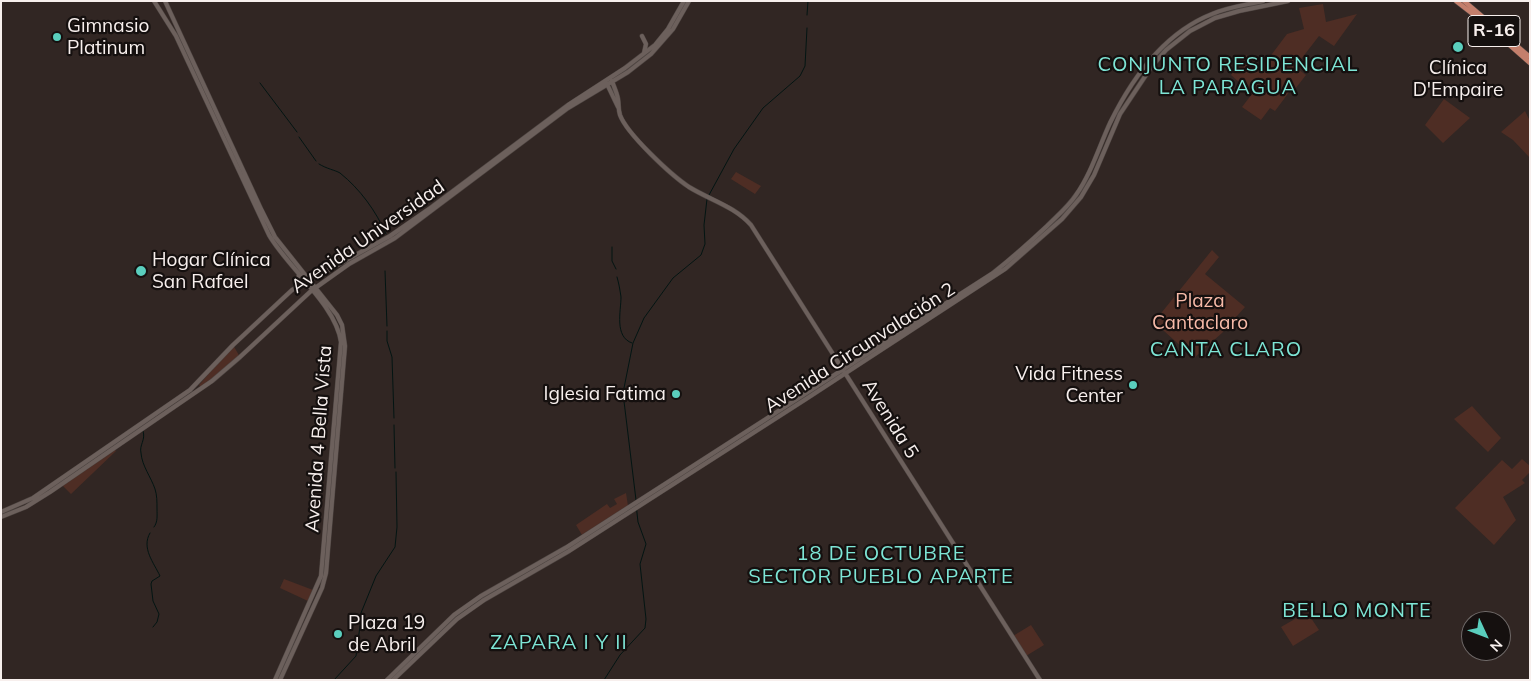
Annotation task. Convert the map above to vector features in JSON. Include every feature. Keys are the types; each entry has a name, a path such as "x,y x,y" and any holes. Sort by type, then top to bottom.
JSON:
{"main road":[{"name":"R-16","path":"1456,1 1487,25 1530,63"},
{"name":"R-16","path":"1464,1 1530,57"}],"street":[{"name":"Avenida 4 Bella Vista","path":"154,1 176,36 269,236 298,274 307,281"},
{"name":"Avenida 4 Bella Vista","path":"166,1 271,230 313,289 337,315 344,335 345,346 321,576 275,680"},
{"name":"Avenida Universidad","path":"1,517 26,507 50,492 212,381 313,289 349,264 395,238 568,108 598,90 655,45 668,29 684,1"},
{"name":"Avenida Universidad","path":"1,512 33,498 190,390 233,345 294,289 390,236 430,209 568,105 609,81 659,47 689,1"},
{"name":"Avenida Circunvalación 2","path":"387,680 454,615 481,596 567,546 844,372 992,273 1026,246 1070,204 1093,163 1124,97 1149,62 1165,44 1194,23 1211,14 1263,1"},
{"name":"Avenida Circunvalación 2","path":"393,680 457,619 484,600 516,585 639,506 706,467 822,391 844,372 880,354 971,295 1015,262 1062,219 1076,203 1091,180 1125,106 1155,62 1166,50 1190,31 1215,18 1288,1"},
{"path":"642,36 646,44 643,54"},
{"name":"Avenida 5","path":"609,81 612,95 618,107"},
{"name":"Avenida 5","path":"609,81 618,100 620,116 626,126 669,171 690,187 736,211 755,230 1040,680"},
{"path":"598,90 606,91 612,95"},
{"path":"1088,162 1093,163"},
{"path":"1065,200 1070,204"},
{"path":"294,289 298,282 298,274"},
{"name":"Avenida 4 Bella Vista","path":"280,680 322,588 326,573 338,404"}],"green space":[{"path":"1323,4 1326,22 1357,14 1334,46 1319,36 1295,67 1306,75 1292,93 1290,91 1275,111 1270,108 1261,120 1242,107 1252,94 1231,75 1246,55 1259,64 1266,62 1287,34 1304,29 1299,8"},
{"path":"1444,99 1470,118 1443,143 1425,125"},
{"path":"1525,111 1530,121 1530,158 1513,140 1501,132"},
{"path":"736,172 761,186 755,194 731,179"},
{"name":"Plaza Cantaclaro","path":"1212,250 1219,257 1205,274 1245,307 1222,333 1194,358 1154,322"},
{"path":"233,345 240,357 201,387 199,385"},
{"path":"1472,406 1501,438 1488,452 1454,419"},
{"path":"114,449 116,451 71,494 62,485"},
{"path":"1522,459 1530,466 1530,472 1522,480 1525,483 1503,497 1516,520 1494,545 1455,508 1502,460 1512,469"},
{"path":"626,493 628,506 582,535 576,525 607,504 610,508 617,504 614,499"},
{"path":"284,579 313,590 308,601 280,588"},
{"path":"1307,612 1319,630 1293,646 1281,627"},
{"path":"1031,625 1044,645 1026,656 1013,636"}],"waterway":[{"path":"807,15 808,1"},
{"path":"709,195 734,149 763,108 800,76 805,66 807,28"},
{"path":"260,83 297,132"},
{"path":"299,137 316,161"},
{"path":"319,164 340,173 361,193 386,234"},
{"path":"636,500 623,393 633,343 644,318 673,278 701,255 705,244 704,225 707,199"},
{"path":"612,247 612,261 616,269"},
{"path":"385,271 387,326"},
{"path":"617,277 621,297 621,330 626,340 632,343"},
{"path":"387,331 387,341 392,357 394,418"},
{"path":"394,425 395,468"},
{"path":"143,431 142,458 157,496 157,518 154,527"},
{"path":"361,613 376,576 395,547 397,527 396,472"},
{"path":"604,680 620,655 645,628 646,619 640,564 646,544 638,522 636,504"},
{"path":"150,533 147,544 148,550 160,576 152,581 151,584 153,601 159,614 157,622 153,627"},
{"path":"334,680 356,656 360,626"}],"place":[{"name":"Gimnasio Platinum","path":"57,37"},
{"name":"Clínica D'Empaire","path":"1458,47"},
{"name":"Hogar Clínica San Rafael","path":"141,271"},
{"name":"Vida Fitness Center","path":"1133,385"},
{"name":"Iglesia Fatima","path":"676,394"},
{"name":"Plaza 19 de Abril","path":"338,634"}],"district":[{"name":"CONJUNTO RESIDENCIAL LA PARAGUA","path":"1228,76"},
{"name":"CANTA CLARO","path":"1226,350"},
{"name":"18 DE OCTUBRE SECTOR PUEBLO APARTE","path":"881,566"},
{"name":"BELLO MONTE","path":"1357,611"},
{"name":"ZAPARA I Y II","path":"559,643"}]}
